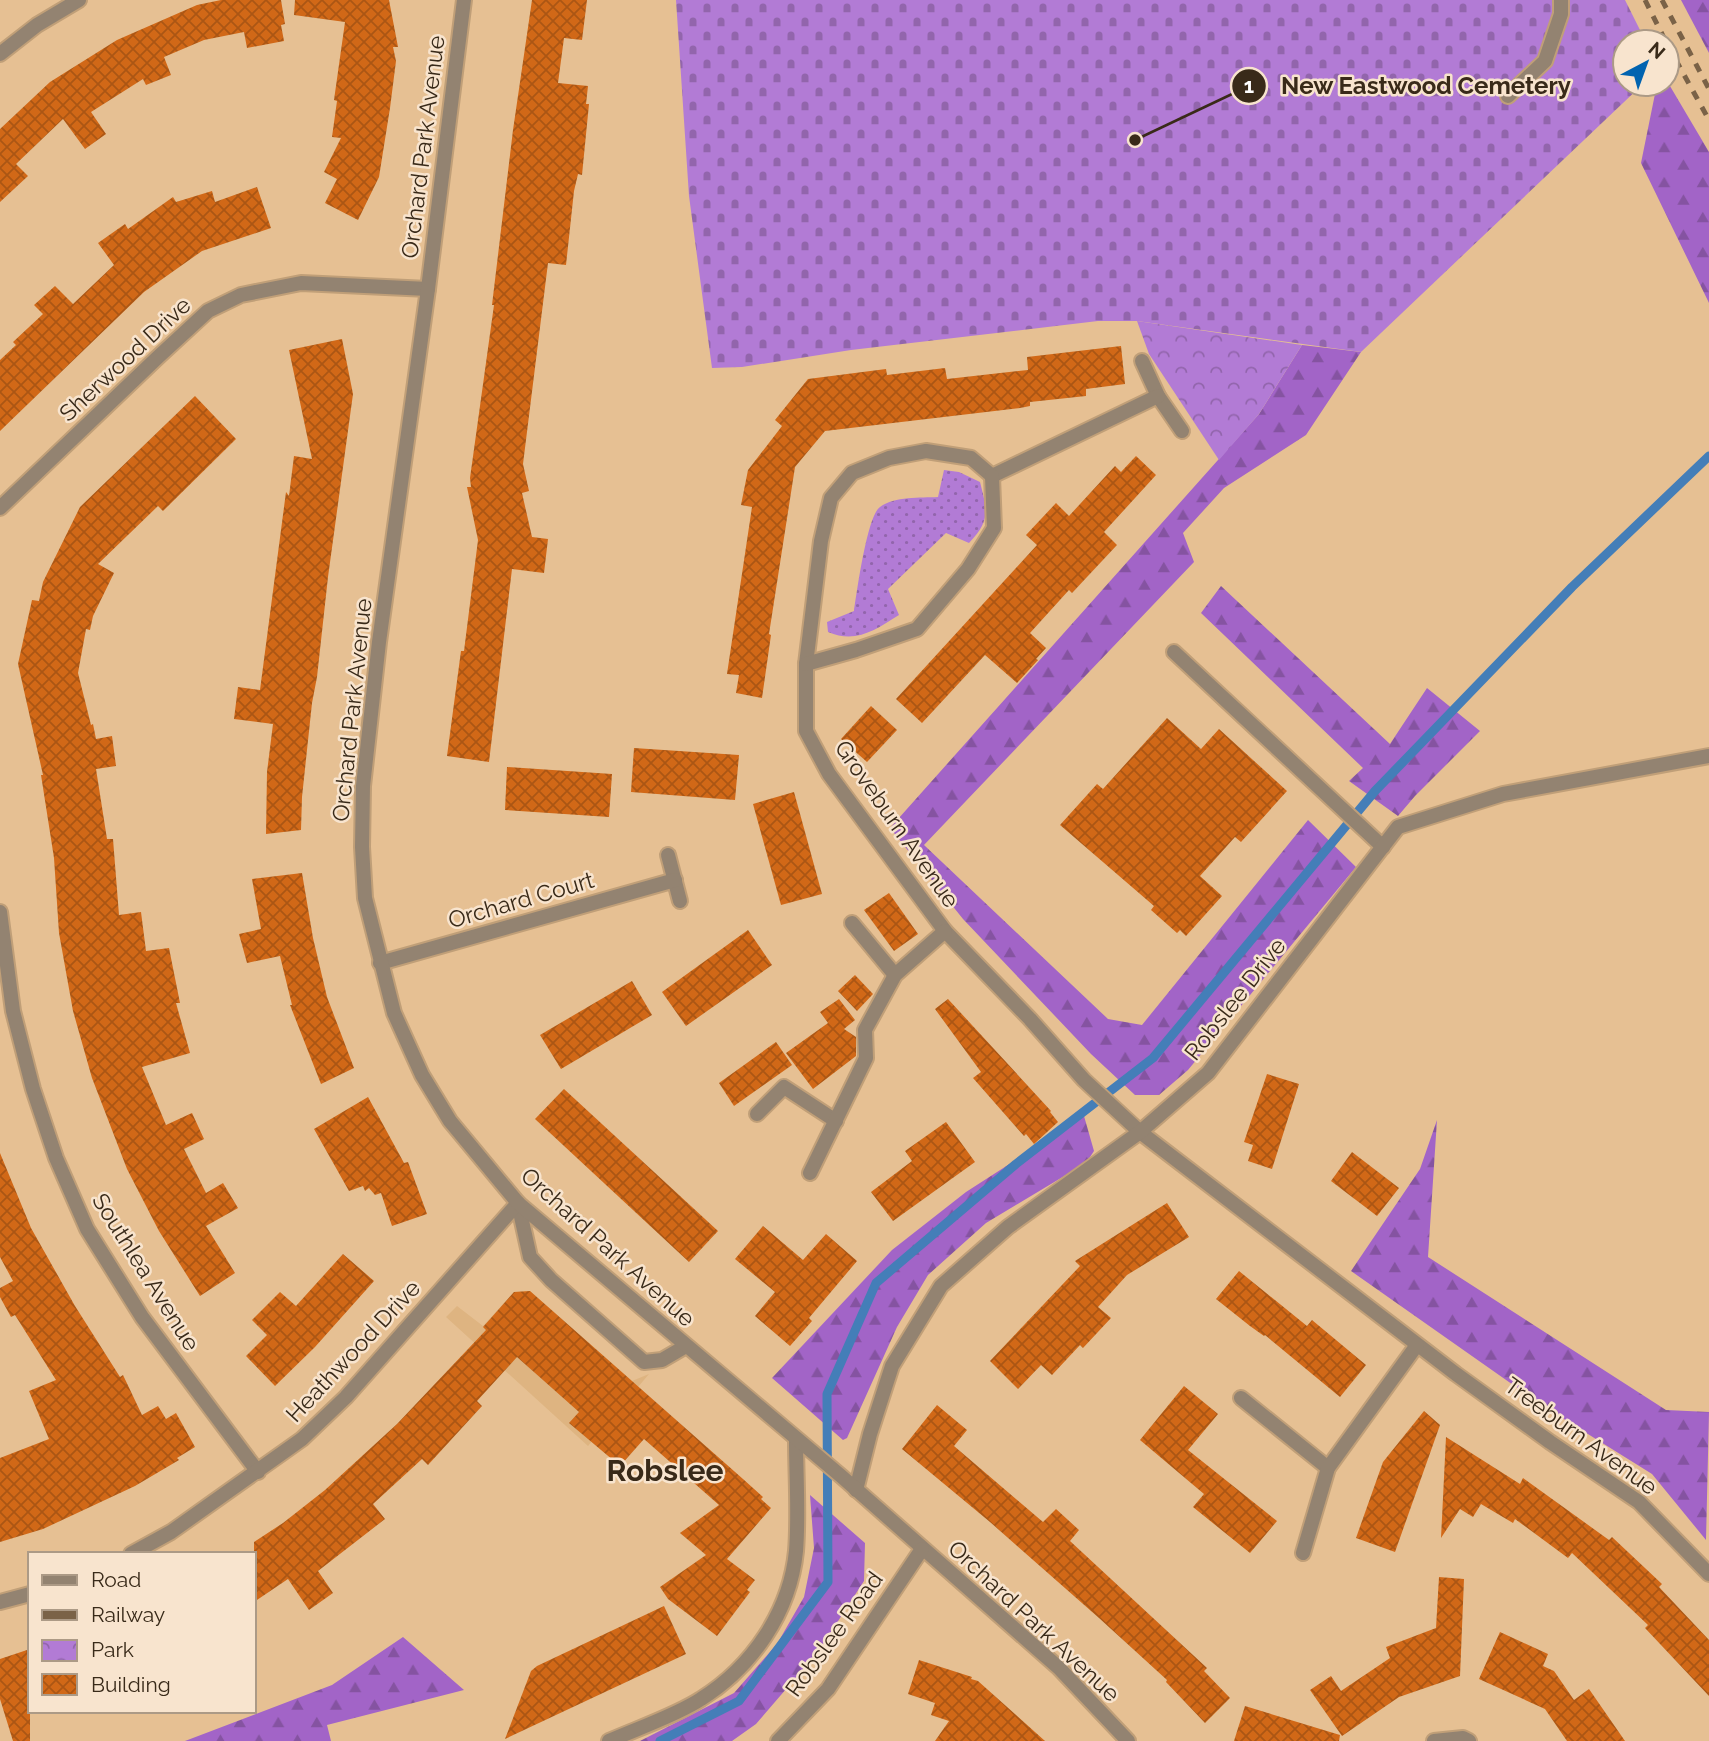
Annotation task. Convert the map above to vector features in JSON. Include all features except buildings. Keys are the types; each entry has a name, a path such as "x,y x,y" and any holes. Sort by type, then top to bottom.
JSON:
{"street":[{"path":"0,54 37,25 79,0"},
{"name":"Orchard Park Avenue","path":"464,0 428,289 381,629 363,786 365,898 394,1013 422,1075 450,1121 518,1203 841,1476 1059,1668 1128,1741"},
{"path":"1508,96 1545,61 1561,14 1561,0"},
{"name":"Sherwood Drive","path":"0,509 156,358 208,312 241,295 301,283 428,289"},
{"path":"1142,361 1158,396 1182,431"},
{"path":"806,663 856,650 917,629 968,569 994,528 992,476 1158,396"},
{"name":"Groveburn Avenue","path":"992,476 971,458 926,451 889,458 852,473 831,498 821,541 806,663 806,731 829,774 945,931 1030,1019 1084,1080 1140,1132"},
{"path":"1174,653 1382,846"},
{"name":"Robslee Drive","path":"856,1490 870,1434 892,1366 941,1286 1008,1227 1140,1132 1208,1073 1398,827 1503,794 1709,756"},
{"path":"668,855 680,901"},
{"name":"Orchard Court","path":"380,963 675,880"},
{"name":"Southlea Avenue","path":"0,912 13,1011 33,1089 56,1158 87,1229 142,1317 258,1472"},
{"path":"852,923 895,975"},
{"path":"810,1173 866,1058 865,1030 895,975 945,931"},
{"path":"757,1114 784,1087 836,1121"},
{"name":"Treeburn Avenue","path":"1140,1132 1417,1345 1550,1442 1639,1502 1709,1574"},
{"path":"518,1203 530,1257 551,1280 644,1362 662,1360 686,1346"},
{"name":"Heathwood Drive","path":"135,1552 171,1532 302,1440 346,1397 518,1203"},
{"path":"1303,1553 1328,1468 1417,1345"},
{"path":"1241,1398 1328,1468"},
{"path":"609,1741 700,1700 742,1667 775,1622 790,1585 796,1552 796,1439"},
{"name":"Robslee Road","path":"778,1741 828,1689 922,1549"},
{"path":"0,1602 28,1595"},
{"path":"1434,1741 1463,1738 1469,1741"}],"shaded area":[{"path":"530,1291 632,1381 649,1374 588,1446 446,1317 457,1306 483,1326 514,1292"}],"green space":[{"path":"676,0 1625,0 1639,28 1611,28 1611,98 1628,98 1361,352 1137,321 1098,321 851,350 742,367 712,368 689,196"},
{"path":"1681,0 1709,0 1709,53"},
{"path":"1654,98 1677,98 1709,152 1709,303 1641,163"},
{"path":"1137,321 1302,345 1259,414 1219,460 1149,354"},
{"path":"1302,345 1361,352 1306,435 1224,488 1183,533 1194,562 924,845 1108,1019 1142,1025 1308,820 1356,867 1188,1070 1159,1095 1135,1095 1091,1054 963,919 890,828 1259,414"},
{"path":"944,470 959,472 980,482 985,514 976,535 969,543 946,533 888,589 899,615 865,634 848,637 828,632 827,622 854,611 863,555 875,513 886,503 893,501 938,497"},
{"path":"1221,586 1390,744 1427,688 1480,731 1398,816 1349,781 1363,768 1201,613"},
{"path":"1084,1116 1094,1151 1086,1163 986,1223 928,1275 897,1327 847,1438 843,1440 772,1378 892,1250 966,1192"},
{"path":"1437,1120 1428,1257 1666,1410 1709,1412 1706,1540 1652,1474 1543,1406 1351,1271 1420,1169"},
{"path":"810,1495 865,1543 864,1581 818,1652 756,1724 732,1741 640,1741 734,1693 777,1644 804,1597 814,1548"},
{"path":"403,1637 464,1690 327,1725 331,1741 185,1741 332,1685"}],"waterway":[{"path":"660,1741 739,1701 828,1582 827,1394 876,1283 1016,1164 1153,1058 1375,791 1572,587 1709,456"}],"railway":[{"path":"1645,0 1659,28"},
{"path":"1662,0 1709,89"},
{"path":"1681,69 1709,120"}],"place":[{"name":"New Eastwood Cemetery","path":"1135,140"}],"district":[{"name":"Robslee","path":"665,1471"}]}
